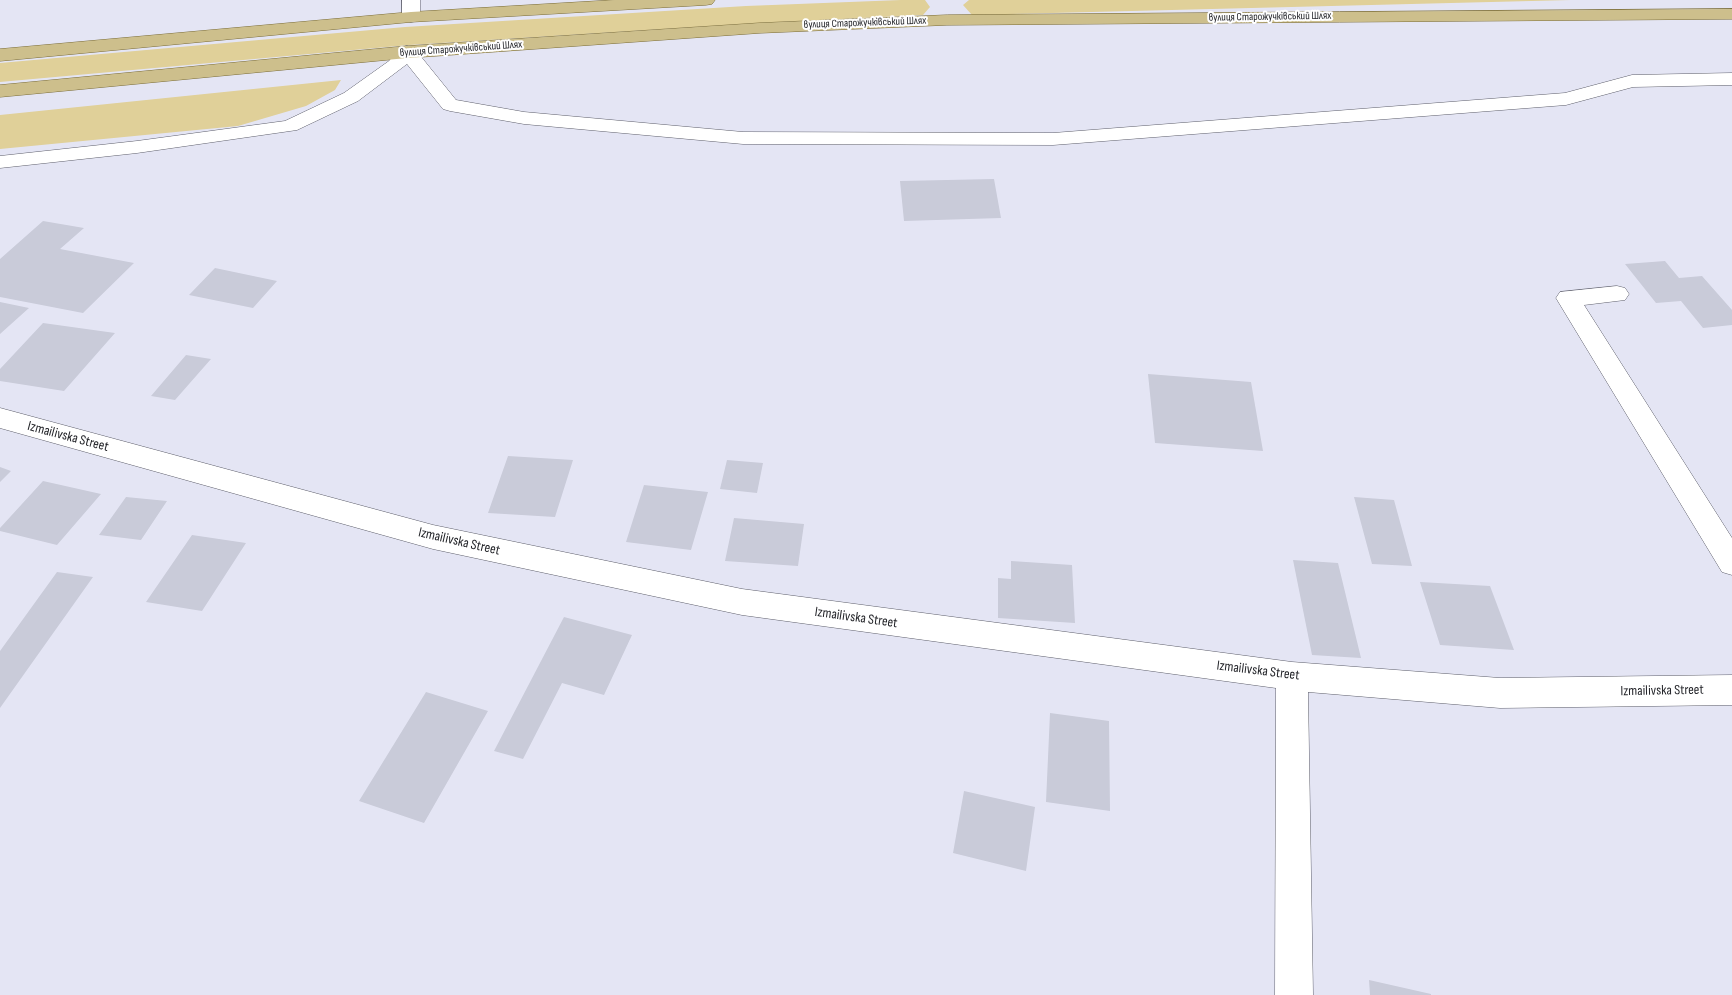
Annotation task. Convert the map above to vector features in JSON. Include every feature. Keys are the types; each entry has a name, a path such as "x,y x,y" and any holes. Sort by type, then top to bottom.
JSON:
{"main road":[{"path":"0,55 411,9 706,0"},
{"path":"945,0 947,20"},
{"name":"вулиця Старожучківський Шлях","path":"0,91 407,52 760,28 947,20 1732,14"}],"street":[{"path":"0,162 137,147 290,126 351,97 396,65 407,52 450,105 524,118 743,138 1053,139 1566,98 1632,81 1732,79"},
{"path":"1617,294 1568,298 1732,563"},
{"name":"Izmailivska Street","path":"0,418 433,537 742,602 1292,676 1500,693 1732,690"},
{"path":"1292,676 1294,995"}],"shaded area":[{"path":"925,0 930,7 923,15 760,23 409,45 0,82 0,63 405,27 746,6"},
{"path":"969,0 1571,0 972,15 963,5"},
{"path":"341,80 335,90 306,106 238,126 0,149 0,115"}],"building":[{"path":"994,179 1001,218 904,221 900,181"},
{"path":"43,221 84,228 60,249 134,263 83,313 0,297 0,259"},
{"path":"1665,261 1679,278 1702,276 1732,310 1732,325 1703,328 1681,301 1656,303 1625,264"},
{"path":"215,268 277,281 253,308 189,295"},
{"path":"0,302 29,308 0,334"},
{"path":"43,323 115,333 64,391 0,381 0,369"},
{"path":"186,355 211,359 175,400 151,396"},
{"path":"1148,374 1251,382 1263,451 1155,443"},
{"path":"508,456 573,460 555,517 488,513"},
{"path":"727,460 763,463 757,493 720,489"},
{"path":"0,467 11,471 0,482"},
{"path":"43,481 101,494 57,545 0,531 0,528"},
{"path":"644,485 708,492 691,550 626,542"},
{"path":"126,497 167,501 141,540 99,535"},
{"path":"1354,497 1394,500 1412,566 1372,564"},
{"path":"734,518 804,524 798,566 725,561"},
{"path":"192,535 246,543 202,611 146,602"},
{"path":"1293,560 1338,563 1361,658 1312,655"},
{"path":"1011,561 1072,565 1075,623 998,618 998,578 1011,579"},
{"path":"57,572 93,577 0,708 0,651"},
{"path":"1420,582 1490,586 1514,650 1440,645"},
{"path":"564,617 632,635 604,695 562,683 523,759 494,751"},
{"path":"426,692 488,711 424,823 359,801"},
{"path":"1050,713 1109,721 1110,811 1046,802"},
{"path":"964,791 1035,807 1026,871 953,853"},
{"path":"1369,980 1431,994 1431,995 1370,995"}]}
